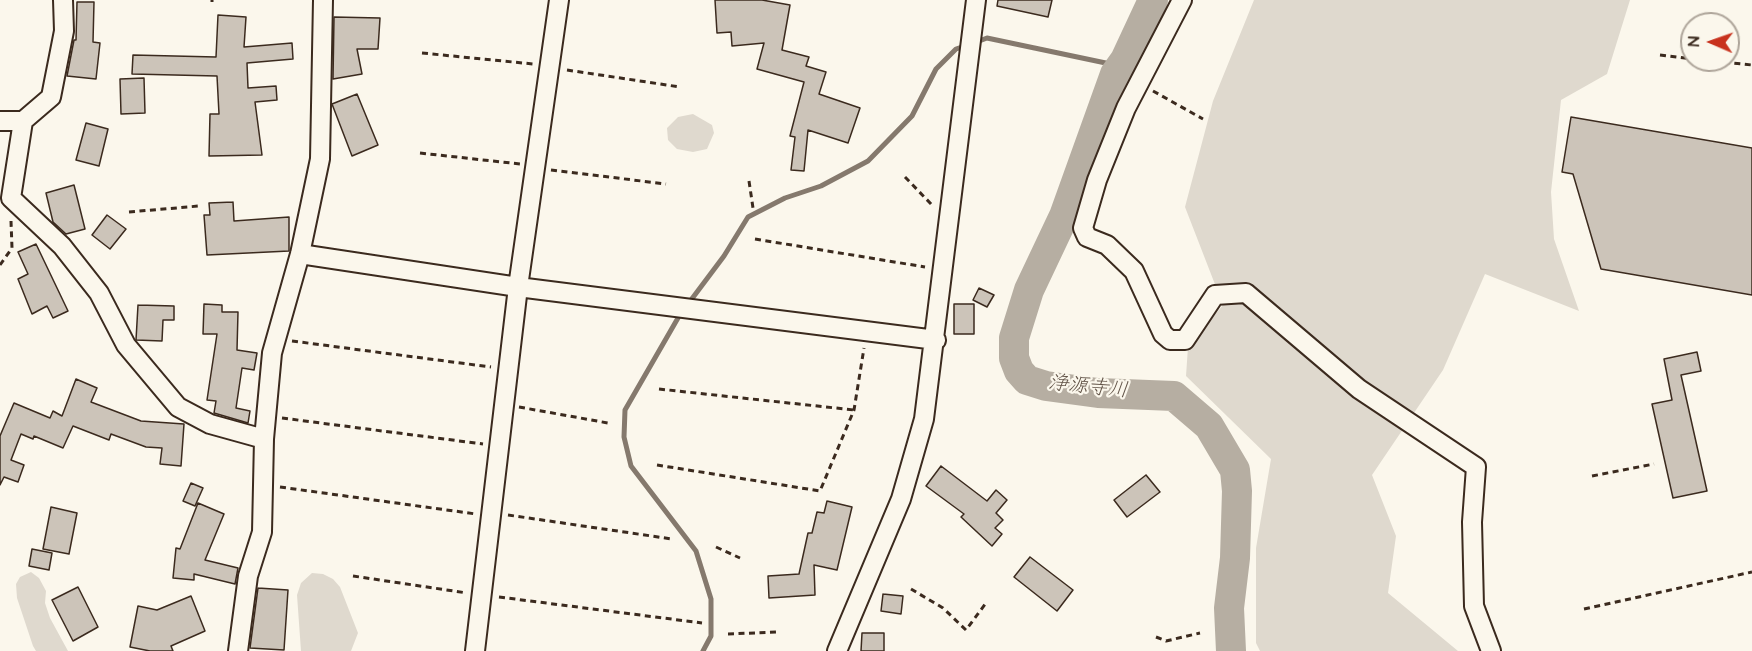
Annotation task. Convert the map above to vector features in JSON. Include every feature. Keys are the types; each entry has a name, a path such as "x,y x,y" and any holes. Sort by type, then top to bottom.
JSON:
{"street":[{"path":"63,0 64,31 51,97 23,121 11,198 62,246 99,293 126,345 178,407 210,424 264,439"},
{"path":"234,648 248,576 262,532 264,439 272,353 300,254 320,159 323,0"},
{"path":"475,651 518,286 559,0"},
{"path":"837,651 901,499 924,419 936,340 976,0"},
{"path":"1182,0 1138,85 1097,180 1083,228 1087,237 1107,245 1134,271 1163,334 1170,340 1185,340 1215,295 1246,293 1359,389 1476,467 1472,522 1474,606 1491,651"},
{"path":"0,121 23,121"},
{"path":"300,254 518,286 936,340"}],"path":[{"path":"422,53 537,64"},
{"path":"1659,56 1680,58"},
{"path":"562,69 680,87"},
{"path":"1138,85 1203,119"},
{"path":"420,153 524,164"},
{"path":"549,170 666,184"},
{"path":"905,177 936,209"},
{"path":"749,182 753,208"},
{"path":"0,265 12,248 11,198"},
{"path":"129,212 199,206"},
{"path":"755,239 929,268"},
{"path":"285,339 497,368"},
{"path":"657,465 820,491 854,410 865,341"},
{"path":"659,389 854,410"},
{"path":"515,407 608,423"},
{"path":"277,417 488,445"},
{"path":"1592,476 1654,464"},
{"path":"275,487 480,515"},
{"path":"503,514 672,539"},
{"path":"716,548 740,558"},
{"path":"1584,609 1752,572"},
{"path":"353,576 471,593"},
{"path":"911,589 943,608 966,630 986,603"},
{"path":"494,597 702,623"},
{"path":"728,634 778,632"},
{"path":"1156,637 1166,641 1200,633"}],"shaded area":[{"path":"1254,0 1630,0 1607,74 1561,100 1551,192 1554,239 1579,311 1485,274 1443,370 1372,475 1396,536 1388,593 1458,651 1260,651 1256,643 1256,548 1271,459 1186,376 1188,347 1223,305 1185,207 1213,101"},
{"path":"693,114 712,125 714,133 707,149 693,152 677,149 668,140 667,128 678,117"},
{"path":"31,572 39,578 46,591 45,603 50,618 68,651 36,651 33,646 17,598 16,584 20,577"},
{"path":"312,573 323,574 333,579 340,587 358,633 351,651 301,651 297,595 301,583"}],"building":[{"path":"715,0 762,0 790,5 782,50 809,57 806,66 826,72 819,94 860,108 848,143 808,130 804,171 791,170 795,137 790,136 804,82 757,69 764,43 732,46 731,32 717,33"},
{"path":"998,0 1052,0 1048,17 997,6"},
{"path":"77,2 94,2 93,42 100,43 96,79 67,76 74,40 76,40"},
{"path":"218,15 246,17 244,47 292,43 293,59 247,63 248,88 276,86 277,100 255,102 262,155 209,156 210,114 219,114 217,76 132,74 133,55 216,57"},
{"path":"334,17 380,18 378,49 357,49 362,74 333,79"},
{"path":"144,78 145,113 121,114 120,79"},
{"path":"357,94 378,145 352,156 332,104"},
{"path":"1571,117 1752,148 1752,295 1601,269 1573,174 1562,172"},
{"path":"86,123 108,129 99,166 76,160"},
{"path":"74,185 85,229 66,234 53,222 46,193"},
{"path":"233,202 234,221 289,217 289,251 207,255 204,215 210,215 209,203"},
{"path":"107,215 126,229 110,249 92,235"},
{"path":"36,244 68,311 53,318 47,306 32,314 18,279 28,274 18,252"},
{"path":"979,288 994,295 987,307 973,300"},
{"path":"204,304 222,305 222,312 238,312 237,350 257,353 254,370 242,368 236,408 250,411 248,423 214,413 216,401 207,400 217,334 203,334"},
{"path":"954,304 974,304 974,334 954,334"},
{"path":"138,305 174,306 174,320 163,320 162,341 136,340"},
{"path":"1697,352 1701,371 1681,375 1707,491 1673,498 1652,404 1672,400 1664,359"},
{"path":"76,379 97,388 91,402 141,421 184,424 181,466 160,464 162,448 146,447 111,434 109,440 73,426 63,448 34,436 33,439 21,434 11,460 24,465 18,482 4,477 0,485 0,436 14,403 50,418 53,411 62,416"},
{"path":"941,466 987,501 996,490 1007,500 996,513 1003,520 995,528 1002,534 992,546 961,517 964,514 926,486"},
{"path":"1146,475 1160,492 1127,517 1114,500"},
{"path":"191,483 203,488 195,506 183,501"},
{"path":"827,501 852,507 837,570 814,565 815,595 769,598 768,576 799,574 808,533 812,533 817,512 824,513"},
{"path":"198,503 224,514 205,560 238,568 235,584 194,574 194,580 173,578 176,548 180,549"},
{"path":"51,507 77,513 69,554 43,549"},
{"path":"32,549 52,553 49,570 29,566"},
{"path":"1030,557 1073,590 1057,611 1014,577"},
{"path":"78,587 98,627 73,641 52,600"},
{"path":"258,588 288,590 284,650 250,648"},
{"path":"883,594 903,596 901,614 881,611"},
{"path":"191,596 205,631 171,646 173,651 150,651 130,647 138,606 157,610"},
{"path":"862,633 884,633 884,651 861,651"}],"waterway":[{"name":"浄源寺川","path":"1153,0 1125,60 1115,74 1064,216 1029,290 1014,338 1014,358 1019,371 1027,380 1046,386 1098,393 1174,396 1209,426 1235,470 1237,491 1235,558 1229,608 1231,651"},
{"path":"974,43 987,38 1120,66"},
{"path":"688,304 724,256 748,217 785,198 821,186 868,161 912,116 936,69 956,49 965,46"},
{"path":"682,311 625,410 624,437 631,466 696,551 711,599 711,636 703,651"}]}
